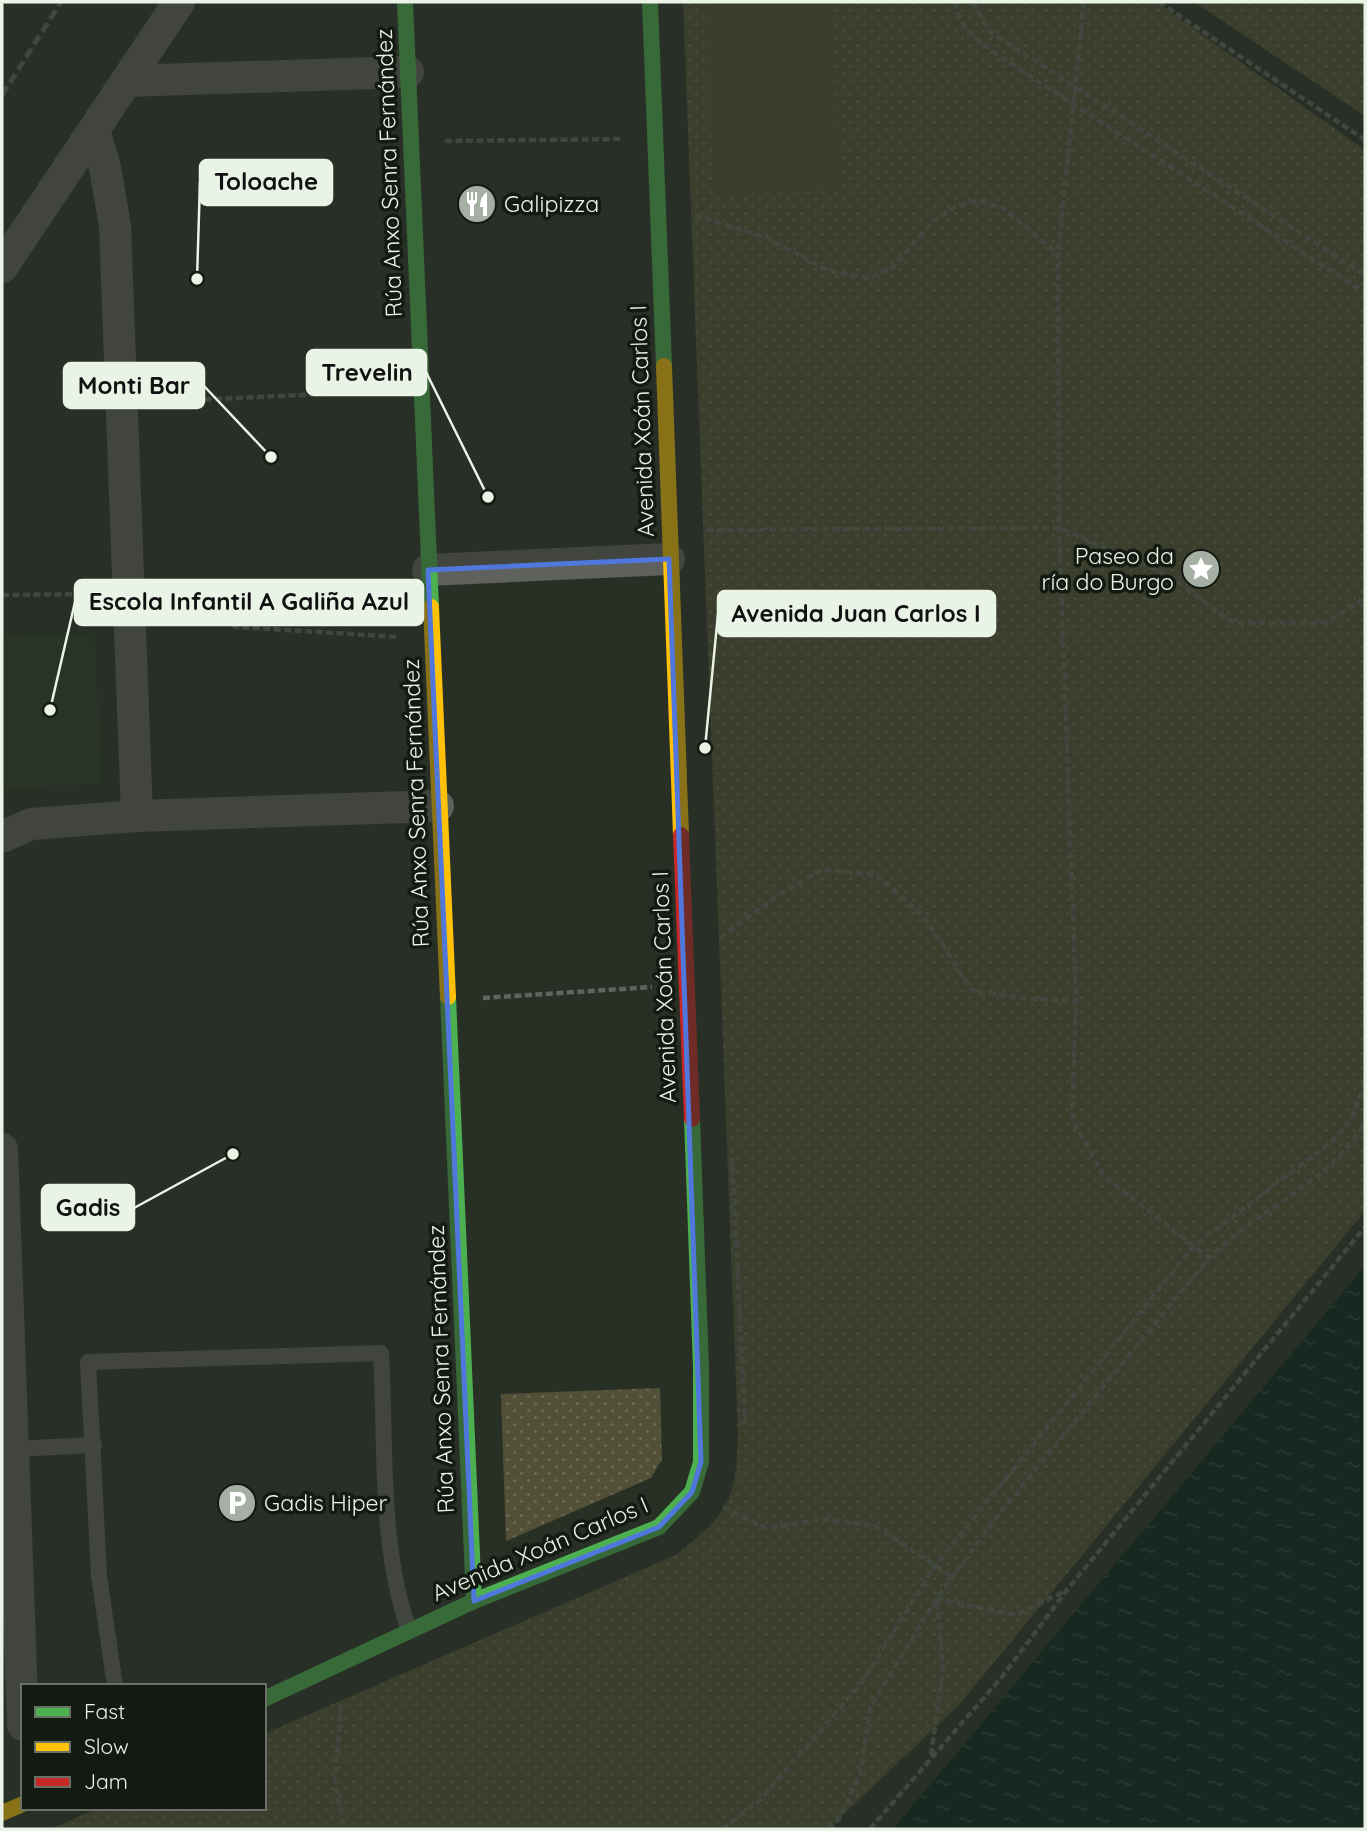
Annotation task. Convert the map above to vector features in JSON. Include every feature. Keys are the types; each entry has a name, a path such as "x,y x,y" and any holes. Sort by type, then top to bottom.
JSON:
{"street":[{"path":"2,267 179,2"},
{"name":"Rúa Anxo Senra Fernández","path":"405,2 474,1601"},
{"name":"Avenida Xoán Carlos I","path":"266,1698 474,1601 659,1527 692,1492 701,1462 701,1368 649,2"},
{"path":"126,82 408,72"},
{"path":"94,130 105,167 115,226 137,816"},
{"path":"428,570 669,559"},
{"path":"2,837 31,824 137,816 438,806"},
{"path":"2,1149 22,1684"},
{"path":"2,1813 21,1805"}],"lane":[{"path":"115,1684 99,1576 88,1362 381,1353 391,1562 397,1597 409,1630"},
{"path":"14,1449 94,1445"}],"path":[{"path":"956,2 956,11 966,31 1075,107 1365,293"},
{"path":"972,2 989,31 1365,275"},
{"path":"1084,2 1077,90 1062,194 1058,254 1059,528 1076,1001 1072,1119 1104,1176 1209,1258"},
{"path":"1159,2 1365,140"},
{"path":"411,142 654,138"},
{"path":"694,215 767,237 829,271 868,278 891,269 933,222 956,206 979,201 1003,208 1058,254"},
{"path":"122,403 420,390"},
{"path":"694,529 1059,528 1166,574 1234,623 1326,623 1365,598"},
{"path":"2,595 130,593 238,627 432,639"},
{"path":"731,930 775,897 823,869 879,876 925,918 972,991 1032,999 1076,1001"},
{"path":"447,1000 686,985"},
{"path":"723,1829 760,1800 860,1685 936,1566 1194,1246 1334,1140 1351,1119 1365,1084"},
{"path":"828,1829 839,1819 860,1774 870,1708 936,1599 1002,1510 1209,1258 1230,1237 1326,1171 1351,1146 1365,1122"},
{"path":"870,1829 1001,1678 1067,1590 1365,1227"},
{"path":"727,1509 765,1528 828,1519 875,1526 953,1577"},
{"path":"936,1599 1016,1615 1067,1590"},
{"path":"932,1755 943,1672 936,1599"},
{"path":"327,1671 341,1700 335,1784 345,1829"}],"highlighted area":[{"path":"669,559 701,1462 692,1492 659,1527 474,1601 460,1300 428,570"}],"shaded area":[{"path":"683,2 1156,2 1365,150 1365,1211 959,1705 828,1829 51,1829 94,1810 266,1810 266,1733 676,1555 708,1528 726,1504 735,1476 738,1433"},
{"path":"706,2 832,2 840,190 714,195"},
{"path":"1194,2 1365,2 1365,116"},
{"path":"95,634 101,784 2,788 2,637"},
{"path":"660,1388 662,1459 651,1478 506,1541 501,1394"}],"water":[{"path":"1365,1266 1365,1829 893,1829"}],"railway":[{"path":"2,95 61,2"}],"traffic: fast":[{"path":"405,2 431,607"},
{"path":"650,2 664,366"},
{"path":"448,997 474,1601"},
{"path":"266,1698 474,1601 659,1527 692,1492 701,1462 701,1368 692,1119"}],"traffic: slow":[{"path":"664,366 681,835"},
{"path":"431,607 448,997"},
{"path":"2,1813 21,1805"}],"traffic: jam":[{"path":"681,835 692,1119"}],"place":[{"name":"Galipizza","path":"477,204"},
{"name":"Toloache","path":"197,279"},
{"name":"Monti Bar","path":"271,457"},
{"name":"Trevelin","path":"488,497"},
{"name":"Paseo da ría do Burgo","path":"1201,569"},
{"name":"Escola Infantil A Galiña Azul","path":"50,710"},
{"name":"Avenida Juan Carlos I","path":"705,748"},
{"name":"Gadis","path":"233,1154"},
{"name":"Gadis Hiper","path":"237,1503"}]}
